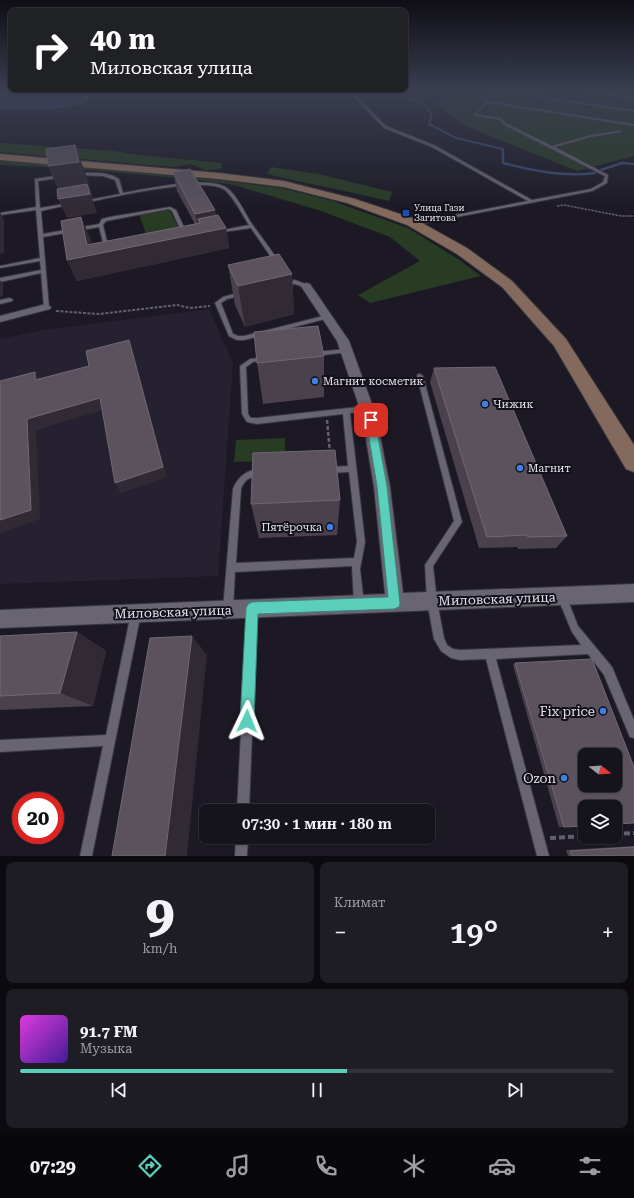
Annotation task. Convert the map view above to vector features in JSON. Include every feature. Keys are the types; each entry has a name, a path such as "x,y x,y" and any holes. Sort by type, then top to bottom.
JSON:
{"main road":[{"path":"0,157 166,171 284,184 352,201 415,224 462,251 507,284 560,343 634,463"}],"street":[{"path":"306,286 343,340 372,425 382,486 394,603"},
{"path":"0,318 46,307"},
{"name":"Миловская улица","path":"0,618 634,593"}],"lane":[{"path":"395,131 433,146 532,202"},
{"path":"415,224 592,190 604,183 607,176 519,131"},
{"path":"552,147 591,136 620,131"},
{"path":"46,307 36,180 71,175 99,175 117,179 122,195"},
{"path":"0,214 191,183 219,186 227,190 273,256"},
{"path":"111,253 107,250 101,225 104,220 110,218 170,208 174,210 188,239 180,240"},
{"path":"40,236 101,225"},
{"path":"209,234 252,226"},
{"path":"0,267 42,259"},
{"path":"0,280 43,271"},
{"path":"281,285 295,282 306,286"},
{"path":"246,293 225,298 220,301 218,305 231,335 240,338 327,317"},
{"path":"0,302 10,300"},
{"path":"304,355 347,351"},
{"path":"274,358 252,360 243,366 246,418 249,420 257,422 367,409"},
{"path":"420,376 458,522 429,565 432,601 439,639 444,648 451,653 460,655 591,648"},
{"path":"346,412 361,542 356,573 359,604"},
{"path":"328,470 352,469"},
{"path":"228,609 237,489 239,482 248,474 269,472"},
{"path":"231,568 357,562"},
{"path":"562,596 575,629 601,660 611,676 634,734"},
{"path":"243,804 252,608"},
{"path":"86,856 136,613"},
{"path":"490,654 543,856"},
{"path":"0,746 110,740"},
{"path":"241,856 242,844"}],"path":[{"path":"550,206 564,205 621,216 634,216"},
{"path":"46,307 55,311 99,314 177,305 190,308 218,305"},
{"path":"327,414 328,470"},
{"path":"622,834 634,833"},
{"path":"539,839 578,836"}],"shaded area":[{"path":"209,309 233,363 218,576 0,584 0,339 43,330"}],"green space":[{"path":"478,131 634,131 634,156 577,171"},
{"path":"0,143 114,151 222,163 221,169 205,170 191,164 173,167 0,152"},
{"path":"0,160 217,180 281,188 333,201 408,228 458,259 481,276 370,303 358,295 420,261 390,237 318,210 234,185 198,180 68,168 0,165"},
{"path":"271,167 319,174 392,192 389,201 267,174"},
{"path":"165,210 170,211 182,235 150,244 139,215"},
{"path":"285,438 285,460 234,462 236,440"}],"building":[{"path":"75,145 79,162 48,166 46,149"},
{"path":"190,169 215,210 195,214 173,172"},
{"path":"87,184 90,194 58,199 57,189"},
{"path":"218,215 226,228 67,260 61,221 81,217 87,245 200,223 198,219"},
{"path":"279,254 292,274 238,286 228,265"},
{"path":"318,326 324,356 257,363 254,332"},
{"path":"129,340 163,467 115,483 100,398 27,419 31,510 0,520 0,381 35,372 35,380 89,366 86,351"},
{"path":"495,367 567,536 528,537 527,535 487,537 434,368"},
{"path":"335,450 340,500 251,504 253,453"},
{"path":"77,632 60,693 0,696 0,636"},
{"path":"192,636 165,856 112,856 150,638"},
{"path":"592,659 634,767 634,823 622,824 622,800 578,800 578,826 564,827 515,663"},
{"path":"634,847 634,856 572,856 570,851"}],"waterway":[{"path":"442,131 456,138 503,149 503,163 560,174 595,173"},
{"path":"601,170 622,163 634,164"}],"place":[{"name":"Улица Гази Загитова","path":"406,213"},
{"name":"Магнит косметик","path":"315,381"},
{"name":"Чижик","path":"485,404"},
{"name":"Магнит","path":"520,468"},
{"name":"Пятёрочка","path":"330,527"},
{"name":"Fix price","path":"603,711"},
{"name":"Ozon","path":"564,778"}],"route":[{"path":"247,721 252,608 394,603 382,486 371,420"}]}
